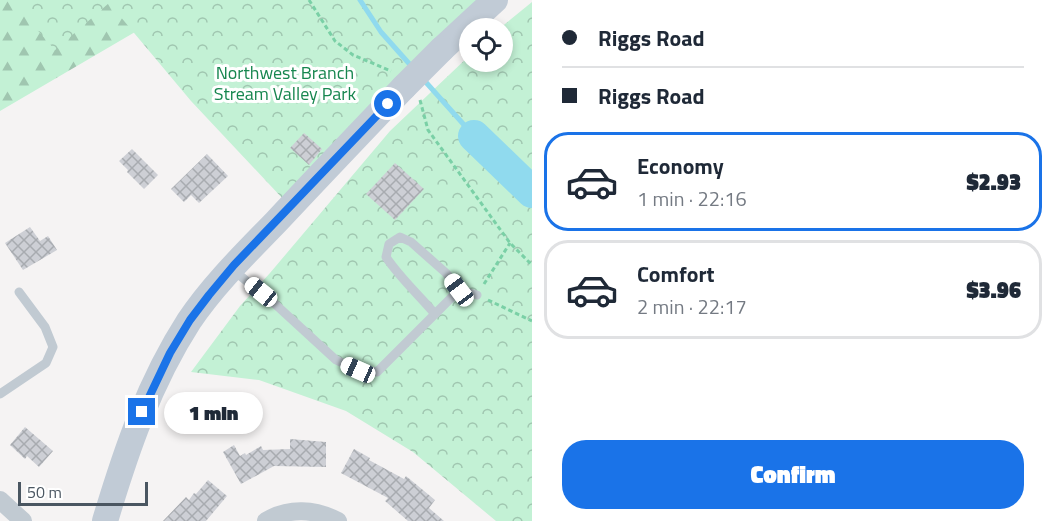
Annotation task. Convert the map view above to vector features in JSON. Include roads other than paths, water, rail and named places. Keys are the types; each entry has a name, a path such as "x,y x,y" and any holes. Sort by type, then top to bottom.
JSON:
{"main road":[{"path":"105,521 127,447 155,384 190,320 232,268 405,86 495,0"}],"street":[{"path":"0,500 23,521"},
{"path":"266,521 284,513 311,511 327,515 338,521"}],"lane":[{"path":"435,314 395,271 386,257 389,244 400,237 411,242 446,273 459,290 477,295"},
{"path":"232,268 336,360 358,370 377,372 459,290"},
{"path":"0,394 46,363 53,347 45,327 19,292"}],"waterway":[{"path":"360,0 381,32 413,68"},
{"path":"423,79 474,136"},
{"path":"474,136 532,192"}],"park label":[{"name":"Northwest Branch Stream Valley Park","path":"285,82"}]}
